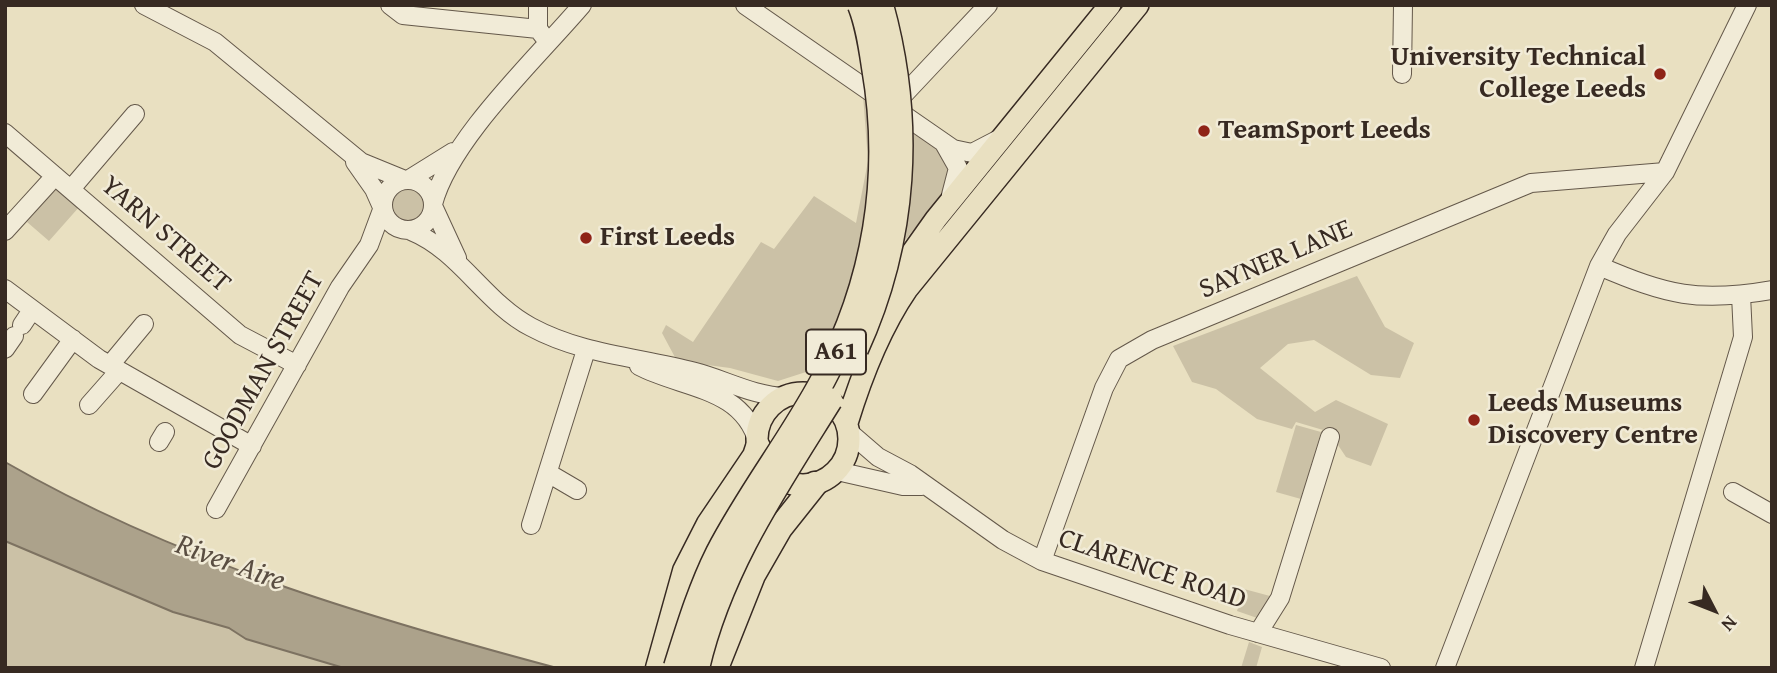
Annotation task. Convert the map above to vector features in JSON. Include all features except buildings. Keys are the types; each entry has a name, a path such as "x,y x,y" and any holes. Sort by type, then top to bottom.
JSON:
{"highway":[{"name":"A61","path":"667,666 717,555 755,487 822,381 854,313 874,249 882,171 881,108 860,5"},
{"name":"A61","path":"696,668 709,620 732,566 766,502 838,388 871,316 893,246 901,178 900,98 881,5"},
{"path":"667,666 685,571 709,524 755,456 758,445"},
{"path":"716,668 753,575 780,528 815,484"}],"main road":[{"path":"1082,38 1097,5"},
{"path":"1110,5 936,219 819,378 774,404 764,416 758,445 766,466 776,476 788,483 815,484 837,471 849,447 848,428 868,363 889,316 907,289 1138,5"},
{"path":"793,395 826,399 835,406 848,428"}],"street":[{"path":"144,5 201,33 238,58 349,153 375,170 424,186 459,261"},
{"path":"390,5 403,15 538,29"},
{"path":"538,5 538,29 550,43"},
{"path":"745,5 945,145 960,152 978,151 1015,124"},
{"path":"891,107 988,5"},
{"path":"1402,75 1403,5"},
{"path":"1444,668 1599,266 1616,234 1665,172 1747,5"},
{"path":"410,231 426,224 443,175 459,147 581,6"},
{"path":"71,188 135,114"},
{"name":"YARN STREET","path":"5,133 240,335 298,365"},
{"path":"936,219 952,193 958,173 956,159 945,145"},
{"path":"382,209 388,190 459,147"},
{"path":"349,153 374,189 390,224 410,231 459,261 500,303 530,327 586,350 692,371 762,396 793,395"},
{"name":"SAYNER LANE","path":"1042,561 1104,388 1119,359 1152,340 1531,183 1665,172"},
{"path":"5,231 55,176"},
{"name":"GOODMAN STREET","path":"216,509 340,287 375,233 382,209"},
{"name":"GOODMAN STREET","path":"360,259 390,239 410,231"},
{"path":"1599,266 1653,289 1681,295 1741,295 1772,290"},
{"path":"5,289 114,368 169,425 252,446"},
{"path":"1644,668 1743,337 1741,295"},
{"path":"14,337 32,310"},
{"path":"89,405 144,324"},
{"path":"33,394 72,339"},
{"path":"531,525 586,350"},
{"path":"623,359 661,378 729,401 747,418 758,445"},
{"name":"CLARENCE ROAD","path":"848,428 878,457 910,474 922,486 1003,540 1042,561 1133,594 1381,668"},
{"path":"1258,633 1280,598 1330,437"},
{"name":"CLARENCE ROAD","path":"837,471 902,486 922,486"},
{"path":"548,473 577,490"},
{"path":"1733,492 1772,514"}],"shaded area":[{"path":"863,95 953,153 954,180 851,307 825,351 806,372 778,381 730,368 677,361 662,333 666,325 693,342 761,242 774,249 814,196 856,223 868,161"},
{"path":"57,186 80,206 49,241 27,222"},
{"path":"408,190 419,195 424,206 419,217 408,222 397,217 392,206 397,195"},
{"path":"1357,276 1385,327 1414,343 1400,378 1371,375 1314,340 1288,344 1260,368 1315,412 1336,400 1388,424 1371,466 1346,457 1338,445 1340,435 1296,422 1292,429 1257,419 1216,389 1192,382 1173,346"},
{"path":"1296,425 1321,432 1301,499 1276,492"},
{"name":"River Aire","path":"5,462 137,529 274,583 344,607 557,668 344,668 246,639 229,628 173,612 5,541"},
{"path":"5,541 173,612 229,628 246,639 344,668 5,666"},
{"path":"1244,589 1270,596 1263,620 1237,611"},
{"path":"1249,642 1262,647 1256,668 1241,668"}],"place":[{"name":"University Technical College Leeds","path":"1660,74"},
{"name":"TeamSport Leeds","path":"1204,131"},
{"name":"First Leeds","path":"586,238"},
{"name":"Leeds Museums Discovery Centre","path":"1474,420"}]}
